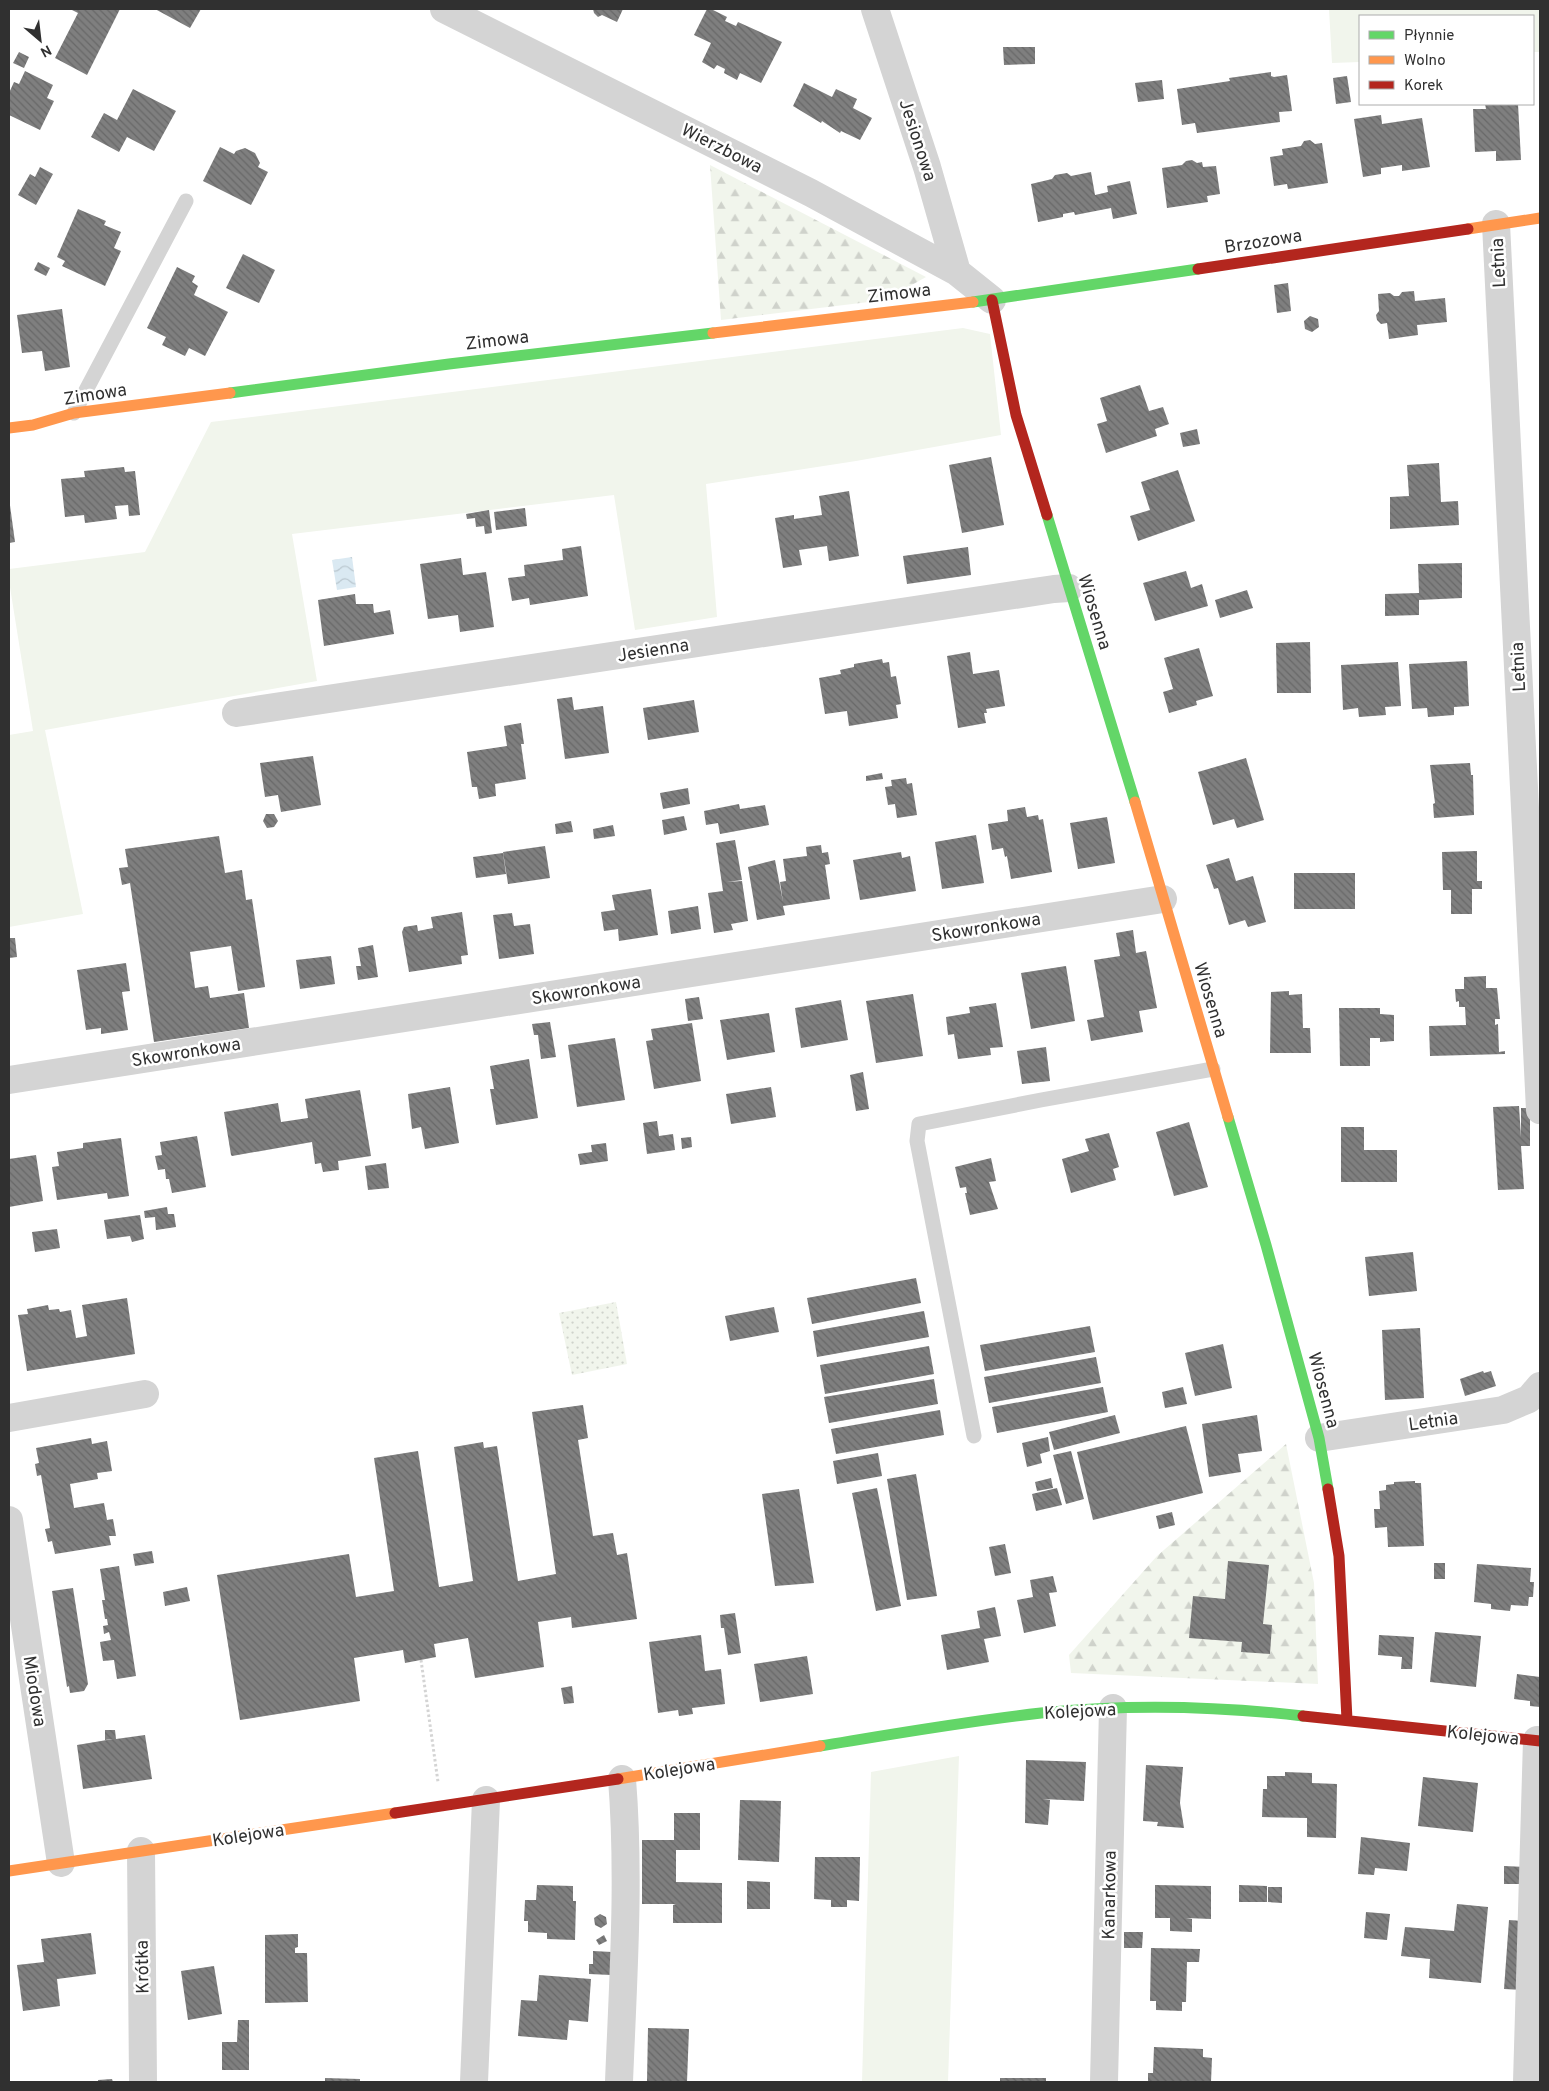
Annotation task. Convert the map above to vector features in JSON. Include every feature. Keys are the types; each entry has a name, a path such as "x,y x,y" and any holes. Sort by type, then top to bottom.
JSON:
{"street":[{"name":"Wierzbowa","path":"444,9 811,193 957,272 992,300"},
{"name":"Jesionowa","path":"875,9 927,167 957,272"},
{"name":"Brzozowa","path":"992,300 1540,218"},
{"name":"Letnia","path":"1496,224 1540,1110"},
{"name":"Zimowa","path":"9,428 33,425 74,413 449,364 992,300"},
{"name":"Wiosenna","path":"992,300 1016,414 1119,746 1268,1254 1319,1438 1339,1556 1347,1720"},
{"name":"Jesienna","path":"236,713 1054,588 1069,588"},
{"name":"Skowronkowa","path":"9,1080 1163,899"},
{"name":"Letnia","path":"1319,1438 1503,1410 1529,1398 1540,1386"},
{"path":"9,1418 145,1394"},
{"name":"Miodowa","path":"9,1520 61,1863"},
{"name":"Kolejowa","path":"9,1871 486,1800 921,1730 1041,1713 1113,1708 1250,1710 1538,1740"},
{"name":"Kanarkowa","path":"1104,2082 1113,1708"},
{"path":"1526,2082 1538,1740"},
{"name":"Kolejowa","path":"620,2082 626,1818 622,1778"},
{"path":"474,2082 486,1800"},
{"name":"Krótka","path":"141,1852 143,2082"}],"lane":[{"path":"74,413 186,201"},
{"path":"974,1436 917,1141 919,1124 1213,1069"}],"path":[{"path":"421,1660 438,1783"}],"green space":[{"path":"1329,9 1540,9 1540,52 1534,52 1534,15 1359,15 1359,62 1332,63"},
{"path":"710,165 926,277 885,300 721,320"},
{"path":"963,328 990,334 1001,435 856,461 706,484 717,617 635,630 614,495 292,534 317,681 45,730 83,914 9,927 9,735 33,731 9,581 9,569 145,552 211,422"},
{"path":"616,1302 627,1364 572,1375 559,1313"},
{"path":"1286,1444 1314,1583 1318,1684 1071,1673 1069,1655 1157,1556"},
{"path":"959,1756 948,2082 862,2082 871,1772"}],"water":[{"path":"352,557 356,587 337,590 332,560"}],"building":[{"path":"70,9 120,9 87,75 55,58 78,13"},
{"path":"155,9 201,9 190,28"},
{"path":"593,9 623,9 617,22 602,15 598,17"},
{"path":"707,9 727,17 725,21 736,26 738,22 782,42 761,83 740,73 737,80 724,73 725,69 717,65 714,69 702,62 711,43 694,35"},
{"path":"1003,47 1035,47 1035,64 1004,65"},
{"path":"19,52 29,57 24,68 13,63"},
{"path":"25,71 53,85 47,98 54,101 40,130 9,115 9,93 14,82 19,84"},
{"path":"1271,72 1271,76 1274,77 1287,75 1292,111 1279,112 1280,122 1197,133 1195,123 1182,125 1177,89 1230,81 1229,78"},
{"path":"1347,76 1351,102 1336,104 1333,78"},
{"path":"1162,80 1164,99 1138,102 1135,83"},
{"path":"804,83 832,97 836,89 857,99 853,108 872,118 860,140 841,131 840,133 793,106"},
{"path":"133,89 176,111 154,151 127,137 119,152 91,137 104,113 117,120"},
{"path":"1485,105 1518,105 1521,160 1496,161 1496,151 1475,152 1473,109 1486,109"},
{"path":"1381,115 1382,124 1422,118 1430,167 1402,171 1402,165 1381,168 1381,174 1363,177 1354,119"},
{"path":"1310,140 1315,144 1322,143 1328,183 1288,189 1287,184 1274,186 1270,157 1283,155 1282,149 1301,146 1304,141"},
{"path":"220,147 234,154 236,151 245,148 255,153 260,163 258,167 268,172 251,205 203,181"},
{"path":"1192,160 1197,163 1202,162 1203,167 1216,166 1220,194 1207,196 1208,202 1167,208 1162,168 1182,165 1186,161"},
{"path":"40,167 53,174 36,205 18,195 30,174 35,177"},
{"path":"1091,172 1095,195 1108,192 1107,186 1130,181 1137,214 1113,219 1111,208 1075,215 1074,212 1063,214 1063,217 1038,222 1031,184 1052,179 1055,175 1067,173 1071,176"},
{"path":"78,209 106,221 104,225 121,232 114,248 121,251 105,286 62,266 65,261 57,257"},
{"path":"243,254 275,270 259,303 226,288"},
{"path":"38,262 50,268 46,276 34,270"},
{"path":"177,267 195,276 192,282 198,286 194,295 228,312 205,356 189,348 185,356 162,345 166,337 147,328"},
{"path":"1288,283 1291,311 1277,313 1274,285"},
{"path":"1414,291 1415,301 1445,298 1447,322 1417,325 1418,335 1389,339 1387,323 1381,324 1377,320 1376,315 1379,311 1378,294 1390,293 1394,296 1399,296 1402,292"},
{"path":"62,309 70,367 45,371 42,351 22,353 17,315"},
{"path":"1310,316 1318,319 1319,327 1312,332 1305,329 1304,321"},
{"path":"1140,385 1149,411 1163,407 1169,424 1155,429 1157,436 1106,453 1097,424 1107,421 1100,398"},
{"path":"1197,429 1200,444 1183,447 1180,433"},
{"path":"991,457 1004,525 962,533 949,465"},
{"path":"1439,463 1441,502 1458,501 1459,525 1390,529 1390,497 1409,496 1407,465"},
{"path":"124,467 125,472 135,471 140,515 129,516 128,505 115,506 117,519 85,523 84,515 65,517 61,479 85,477 84,471"},
{"path":"1178,470 1195,521 1138,541 1130,516 1150,510 1141,482"},
{"path":"849,491 859,556 829,561 827,546 799,550 802,565 783,568 775,518 794,515 794,519 822,515 819,496"},
{"path":"9,498 15,542 9,543"},
{"path":"525,508 527,526 496,530 494,512"},
{"path":"489,510 492,533 485,534 484,526 476,527 475,518 467,519 466,514"},
{"path":"581,546 588,596 530,605 529,598 512,601 508,578 525,576 524,565 563,560 562,549"},
{"path":"968,547 971,575 907,584 903,556"},
{"path":"461,558 463,575 486,572 494,627 460,632 458,615 428,619 420,564"},
{"path":"1462,563 1462,598 1419,600 1419,615 1385,616 1385,594 1419,593 1418,564"},
{"path":"1186,571 1191,588 1202,584 1208,606 1155,621 1143,583"},
{"path":"1247,590 1253,608 1220,618 1215,600"},
{"path":"355,594 356,604 373,604 374,613 390,610 394,634 324,646 318,600"},
{"path":"1310,642 1311,693 1277,693 1276,643"},
{"path":"1199,648 1213,696 1196,701 1197,705 1169,713 1163,692 1173,689 1164,658"},
{"path":"970,652 973,674 999,670 1005,706 986,709 987,713 984,713 986,723 958,728 947,656"},
{"path":"882,659 883,663 889,662 891,677 896,676 901,704 896,705 898,718 849,726 847,711 825,714 819,678 841,674 840,670 854,667 854,664"},
{"path":"1467,661 1469,706 1454,707 1454,715 1428,717 1427,708 1412,709 1409,664"},
{"path":"1398,662 1401,706 1385,707 1386,715 1359,717 1358,708 1343,710 1341,665"},
{"path":"572,697 574,710 603,706 609,753 565,759 557,699"},
{"path":"694,700 699,732 648,740 643,708"},
{"path":"521,723 524,744 521,744 526,779 495,784 496,796 479,799 477,787 472,787 467,752 507,746 504,726"},
{"path":"313,756 321,805 281,812 278,795 265,797 260,763"},
{"path":"1246,758 1264,820 1237,828 1234,819 1213,825 1198,772"},
{"path":"1470,763 1471,775 1473,775 1474,815 1434,818 1433,804 1435,803 1430,765"},
{"path":"882,773 883,779 866,781 866,776"},
{"path":"906,778 907,784 912,783 917,815 897,818 895,804 888,805 885,787 892,786 891,780"},
{"path":"688,788 690,804 663,809 660,793"},
{"path":"739,804 740,809 765,805 769,825 720,834 718,823 706,825 704,811"},
{"path":"1025,807 1027,817 1038,815 1039,820 1043,819 1052,872 1011,879 1007,856 1005,857 1003,848 992,850 988,824 1008,821 1007,810"},
{"path":"266,814 274,814 278,821 274,827 267,828 263,821"},
{"path":"684,816 687,830 664,835 662,820"},
{"path":"1107,817 1115,863 1078,869 1070,823"},
{"path":"571,821 573,832 556,834 555,824"},
{"path":"613,825 615,836 594,839 593,829"},
{"path":"976,835 984,883 942,889 935,842"},
{"path":"219,836 225,873 242,870 246,900 252,899 265,987 238,991 231,946 190,952 195,988 208,986 210,998 244,993 249,1028 154,1042 130,883 122,885 119,868 128,867 125,849"},
{"path":"735,840 742,880 727,882 742,881 748,921 731,924 733,930 714,933 708,893 723,891 716,843"},
{"path":"821,845 822,853 828,852 830,864 825,865 830,899 783,906 785,915 757,920 748,867 775,860 783,902 780,882 786,881 783,859 807,856 806,847"},
{"path":"545,846 550,878 508,884 503,852"},
{"path":"1477,851 1477,881 1482,881 1482,889 1472,889 1472,914 1451,914 1451,890 1443,890 1442,852"},
{"path":"901,852 902,858 910,856 916,891 860,900 853,860"},
{"path":"503,853 506,874 476,878 473,857"},
{"path":"1229,858 1236,881 1253,876 1266,922 1248,927 1245,920 1229,925 1218,888 1214,889 1206,865"},
{"path":"1294,873 1355,873 1355,909 1294,909"},
{"path":"651,889 658,935 619,941 618,929 604,931 601,912 615,910 612,895"},
{"path":"698,906 701,929 671,934 668,911"},
{"path":"462,912 468,955 461,956 462,964 409,972 402,932 404,927 417,925 418,931 433,928 431,917"},
{"path":"512,913 514,926 530,924 534,954 499,959 493,915"},
{"path":"1133,930 1136,953 1146,951 1157,1008 1139,1011 1143,1032 1091,1041 1087,1020 1104,1017 1094,960 1120,956 1116,933"},
{"path":"9,938 15,938 17,957 9,958"},
{"path":"373,945 378,977 358,980 356,966 361,966 358,948"},
{"path":"331,956 335,984 300,989 296,960"},
{"path":"126,963 130,991 122,992 128,1030 101,1034 101,1028 86,1030 77,970"},
{"path":"1066,966 1075,1021 1031,1029 1021,973"},
{"path":"1486,976 1486,988 1497,988 1500,1019 1495,1019 1495,1025 1498,1024 1499,1052 1505,1051 1505,1054 1430,1056 1429,1026 1466,1025 1465,1007 1459,1007 1459,1001 1456,1002 1455,989 1464,989 1464,977"},
{"path":"1289,991 1289,995 1302,994 1303,1028 1310,1028 1311,1053 1270,1053 1271,992"},
{"path":"913,994 923,1056 876,1063 866,1001"},
{"path":"699,997 703,1019 688,1021 685,999"},
{"path":"841,1000 848,1040 801,1048 795,1008"},
{"path":"996,1003 1003,1047 990,1048 991,1055 958,1059 954,1034 948,1035 946,1017 970,1013 969,1007"},
{"path":"1339,1008 1380,1008 1380,1014 1394,1015 1394,1041 1380,1042 1380,1038 1370,1038 1370,1066 1340,1066"},
{"path":"769,1013 775,1052 727,1060 720,1020"},
{"path":"550,1022 556,1057 541,1059 538,1035 534,1035 532,1024"},
{"path":"692,1023 701,1081 654,1089 646,1041 653,1040 651,1029"},
{"path":"615,1038 625,1100 577,1107 568,1045"},
{"path":"1046,1047 1050,1081 1022,1084 1017,1051"},
{"path":"529,1059 538,1118 496,1125 490,1089 494,1089 490,1066"},
{"path":"863,1072 869,1109 856,1111 850,1075"},
{"path":"450,1087 459,1143 425,1149 421,1127 412,1129 408,1094"},
{"path":"771,1087 776,1117 731,1124 726,1094"},
{"path":"360,1090 371,1156 338,1161 339,1170 323,1172 321,1163 315,1164 312,1142 231,1155 224,1112 278,1103 281,1122 308,1118 305,1099"},
{"path":"1519,1106 1521,1137 1521,1108 1530,1108 1530,1146 1521,1146 1524,1189 1498,1190 1493,1107"},
{"path":"657,1121 659,1136 673,1134 675,1150 647,1154 643,1123"},
{"path":"1189,1122 1208,1187 1174,1196 1156,1132"},
{"path":"1341,1127 1364,1127 1364,1150 1397,1150 1397,1182 1341,1182"},
{"path":"1109,1133 1119,1167 1113,1169 1116,1180 1071,1193 1062,1159 1089,1151 1085,1139"},
{"path":"197,1136 206,1187 172,1193 169,1179 166,1179 165,1169 158,1170 155,1156 162,1155 160,1142"},
{"path":"691,1137 692,1147 682,1149 681,1138"},
{"path":"121,1138 129,1196 108,1199 107,1193 57,1200 52,1167 59,1166 57,1152 83,1148 83,1143"},
{"path":"606,1143 608,1161 580,1165 578,1154 592,1152 591,1145"},
{"path":"36,1155 43,1201 9,1207 9,1159"},
{"path":"991,1158 996,1181 989,1182 998,1209 970,1215 965,1193 967,1193 966,1187 960,1188 955,1167"},
{"path":"386,1163 389,1188 368,1190 365,1166"},
{"path":"167,1207 168,1214 174,1214 176,1227 156,1230 155,1217 145,1218 144,1211"},
{"path":"140,1215 144,1239 132,1242 130,1236 107,1239 104,1220"},
{"path":"57,1229 60,1248 35,1252 32,1232"},
{"path":"1413,1252 1417,1291 1369,1296 1365,1257"},
{"path":"916,1278 921,1303 812,1324 807,1298"},
{"path":"127,1298 135,1354 27,1371 18,1315 28,1314 27,1309 48,1305 49,1310 59,1309 60,1312 71,1310 76,1338 87,1336 82,1305"},
{"path":"774,1307 779,1332 730,1341 725,1316"},
{"path":"924,1311 929,1337 817,1357 813,1331"},
{"path":"1090,1326 1095,1352 985,1371 980,1345"},
{"path":"1420,1328 1424,1398 1385,1400 1382,1330"},
{"path":"1223,1344 1232,1388 1195,1396 1185,1353"},
{"path":"929,1346 934,1374 825,1394 820,1365"},
{"path":"1096,1357 1101,1383 989,1403 984,1377"},
{"path":"1483,1371 1484,1373 1491,1371 1496,1386 1465,1396 1460,1379"},
{"path":"934,1379 938,1404 829,1423 824,1397"},
{"path":"1103,1387 1108,1412 997,1433 992,1407"},
{"path":"1183,1387 1187,1404 1165,1408 1162,1392"},
{"path":"583,1405 588,1438 578,1440 593,1536 613,1533 617,1555 627,1553 637,1619 572,1628 571,1617 538,1622 544,1667 475,1678 468,1638 434,1644 436,1657 405,1663 403,1650 354,1658 360,1701 240,1720 217,1575 349,1554 356,1597 394,1591 374,1458 418,1451 439,1587 473,1581 454,1447 483,1442 484,1448 497,1446 518,1581 556,1574 532,1412"},
{"path":"940,1410 944,1435 836,1454 831,1429"},
{"path":"1115,1415 1120,1433 1054,1450 1049,1432"},
{"path":"1257,1415 1262,1451 1238,1454 1241,1472 1209,1477 1202,1424"},
{"path":"1186,1426 1203,1493 1093,1520 1077,1452"},
{"path":"1048,1437 1050,1451 1040,1454 1042,1463 1027,1467 1022,1443"},
{"path":"91,1438 92,1444 107,1441 112,1471 97,1473 98,1479 70,1484 74,1508 104,1503 107,1520 113,1519 116,1536 109,1536 111,1545 55,1554 52,1541 48,1542 45,1529 50,1528 41,1475 37,1476 35,1464 39,1463 36,1448"},
{"path":"1071,1451 1084,1499 1066,1504 1053,1455"},
{"path":"878,1453 882,1476 837,1484 833,1461"},
{"path":"916,1474 937,1596 907,1600 887,1479"},
{"path":"1051,1478 1053,1488 1037,1491 1035,1482"},
{"path":"1415,1481 1415,1483 1421,1483 1424,1546 1388,1547 1387,1527 1375,1528 1374,1509 1380,1509 1379,1491 1386,1490 1386,1485 1394,1484 1394,1482"},
{"path":"877,1488 901,1606 876,1611 852,1493"},
{"path":"1057,1488 1062,1505 1036,1511 1032,1494"},
{"path":"799,1489 814,1583 775,1586 762,1494"},
{"path":"1172,1512 1175,1525 1159,1529 1156,1516"},
{"path":"1005,1544 1011,1573 995,1576 989,1547"},
{"path":"152,1551 154,1563 135,1566 133,1554"},
{"path":"1228,1561 1269,1565 1263,1624 1272,1625 1270,1654 1241,1652 1242,1642 1189,1638 1193,1596 1225,1599"},
{"path":"1434,1563 1445,1563 1445,1579 1434,1579"},
{"path":"1477,1564 1531,1568 1530,1582 1534,1582 1533,1597 1529,1597 1528,1606 1511,1605 1510,1611 1491,1609 1491,1604 1474,1602"},
{"path":"119,1566 136,1676 117,1679 114,1660 103,1661 100,1642 111,1640 109,1632 104,1634 103,1626 108,1625 107,1619 105,1619 102,1600 105,1600 100,1569"},
{"path":"1053,1576 1057,1592 1049,1593 1056,1626 1024,1633 1017,1600 1033,1597 1030,1580"},
{"path":"187,1587 190,1601 165,1606 163,1592"},
{"path":"73,1588 88,1684 84,1691 70,1693 69,1686 67,1687 52,1591"},
{"path":"995,1607 1001,1636 984,1639 989,1662 947,1670 941,1635 980,1628 977,1611"},
{"path":"735,1613 741,1653 728,1655 724,1628 721,1628 720,1615"},
{"path":"1435,1632 1481,1636 1476,1687 1430,1682"},
{"path":"701,1635 705,1671 721,1669 725,1704 692,1708 693,1714 679,1716 678,1710 658,1713 649,1642"},
{"path":"1379,1635 1414,1637 1412,1669 1401,1669 1402,1657 1378,1655"},
{"path":"807,1656 813,1694 760,1702 754,1664"},
{"path":"1517,1674 1540,1677 1540,1707 1530,1706 1530,1701 1514,1699"},
{"path":"572,1686 574,1703 564,1704 561,1688"},
{"path":"105,1730 115,1730 116,1739 145,1735 152,1779 83,1789 77,1745 113,1739 105,1740"},
{"path":"1026,1760 1086,1762 1084,1801 1043,1799 1050,1800 1048,1825 1025,1823"},
{"path":"1146,1765 1183,1767 1180,1803 1184,1828 1157,1826 1158,1822 1143,1821"},
{"path":"1285,1772 1312,1773 1312,1783 1337,1784 1336,1838 1307,1837 1307,1818 1262,1817 1263,1789 1267,1789 1267,1776 1285,1776"},
{"path":"1423,1777 1478,1783 1473,1832 1418,1826"},
{"path":"740,1800 781,1801 779,1862 738,1860"},
{"path":"674,1813 700,1813 700,1850 676,1850 676,1882 722,1883 722,1923 673,1923 673,1905 676,1904 642,1904 642,1840 674,1840"},
{"path":"1361,1837 1410,1843 1407,1871 1375,1868 1374,1875 1358,1874"},
{"path":"815,1857 860,1857 859,1901 847,1900 847,1907 831,1907 831,1900 814,1899"},
{"path":"1504,1866 1526,1867 1520,1884 1504,1884"},
{"path":"747,1881 770,1882 770,1909 747,1909"},
{"path":"537,1885 573,1886 573,1901 576,1901 575,1940 547,1939 547,1933 528,1932 528,1921 524,1921 525,1900 536,1900"},
{"path":"1155,1885 1211,1886 1211,1919 1186,1918 1192,1919 1192,1932 1170,1931 1170,1918 1155,1918"},
{"path":"1239,1885 1267,1886 1267,1902 1239,1902"},
{"path":"1268,1887 1282,1887 1282,1903 1268,1902"},
{"path":"1457,1904 1488,1907 1481,1983 1429,1978 1430,1959 1401,1956 1405,1927 1454,1931"},
{"path":"1366,1912 1390,1914 1387,1940 1364,1938"},
{"path":"600,1914 606,1917 607,1924 601,1928 595,1925 594,1918"},
{"path":"1509,1920 1523,1921 1523,1990 1504,1989"},
{"path":"1124,1932 1143,1932 1142,1948 1124,1948"},
{"path":"91,1933 96,1974 57,1979 60,2006 23,2011 17,1965 44,1962 41,1939"},
{"path":"298,1934 298,1947 295,1948 295,1953 307,1953 308,2002 265,2003 265,1935"},
{"path":"604,1935 607,1941 599,1945 596,1940"},
{"path":"1151,1948 1200,1949 1199,1962 1187,1962 1186,2002 1182,2002 1182,2011 1156,2010 1156,2001 1150,2001"},
{"path":"593,1951 612,1952 611,1975 589,1974 589,1964 593,1964"},
{"path":"214,1966 222,2014 188,2020 181,1971"},
{"path":"539,1975 591,1979 588,2022 569,2020 567,2040 518,2036 521,2000 537,2001"},
{"path":"238,2020 249,2020 249,2070 222,2070 222,2042 237,2042"},
{"path":"648,2028 689,2029 687,2082 647,2081"},
{"path":"1154,2047 1203,2049 1203,2057 1212,2058 1211,2082 1148,2082 1148,2073 1153,2073"},
{"path":"325,2078 360,2079 360,2082 325,2082"},
{"path":"1000,2078 1046,2078 1046,2082 1000,2082"},
{"path":"112,2079 113,2082 98,2082 98,2080"}],"traffic: fast":[{"path":"973,302 1198,269"},
{"path":"230,393 449,364 713,333"},
{"path":"1047,515 1135,802"},
{"path":"1228,1117 1266,1245 1319,1438 1328,1489"},
{"path":"820,1746 986,1720 1073,1710 1172,1707 1238,1710 1303,1716"}],"traffic: slow":[{"path":"1468,229 1540,218"},
{"path":"713,333 973,302"},
{"path":"9,428 33,425 74,413 230,393"},
{"path":"1135,802 1228,1117"},
{"path":"618,1779 820,1746"},
{"path":"9,1871 395,1813"}],"traffic: jam":[{"path":"1198,269 1468,229"},
{"path":"992,300 1016,415 1047,515"},
{"path":"1328,1489 1339,1556 1347,1720"},
{"path":"1303,1716 1540,1741"},
{"path":"395,1813 618,1779"}]}
